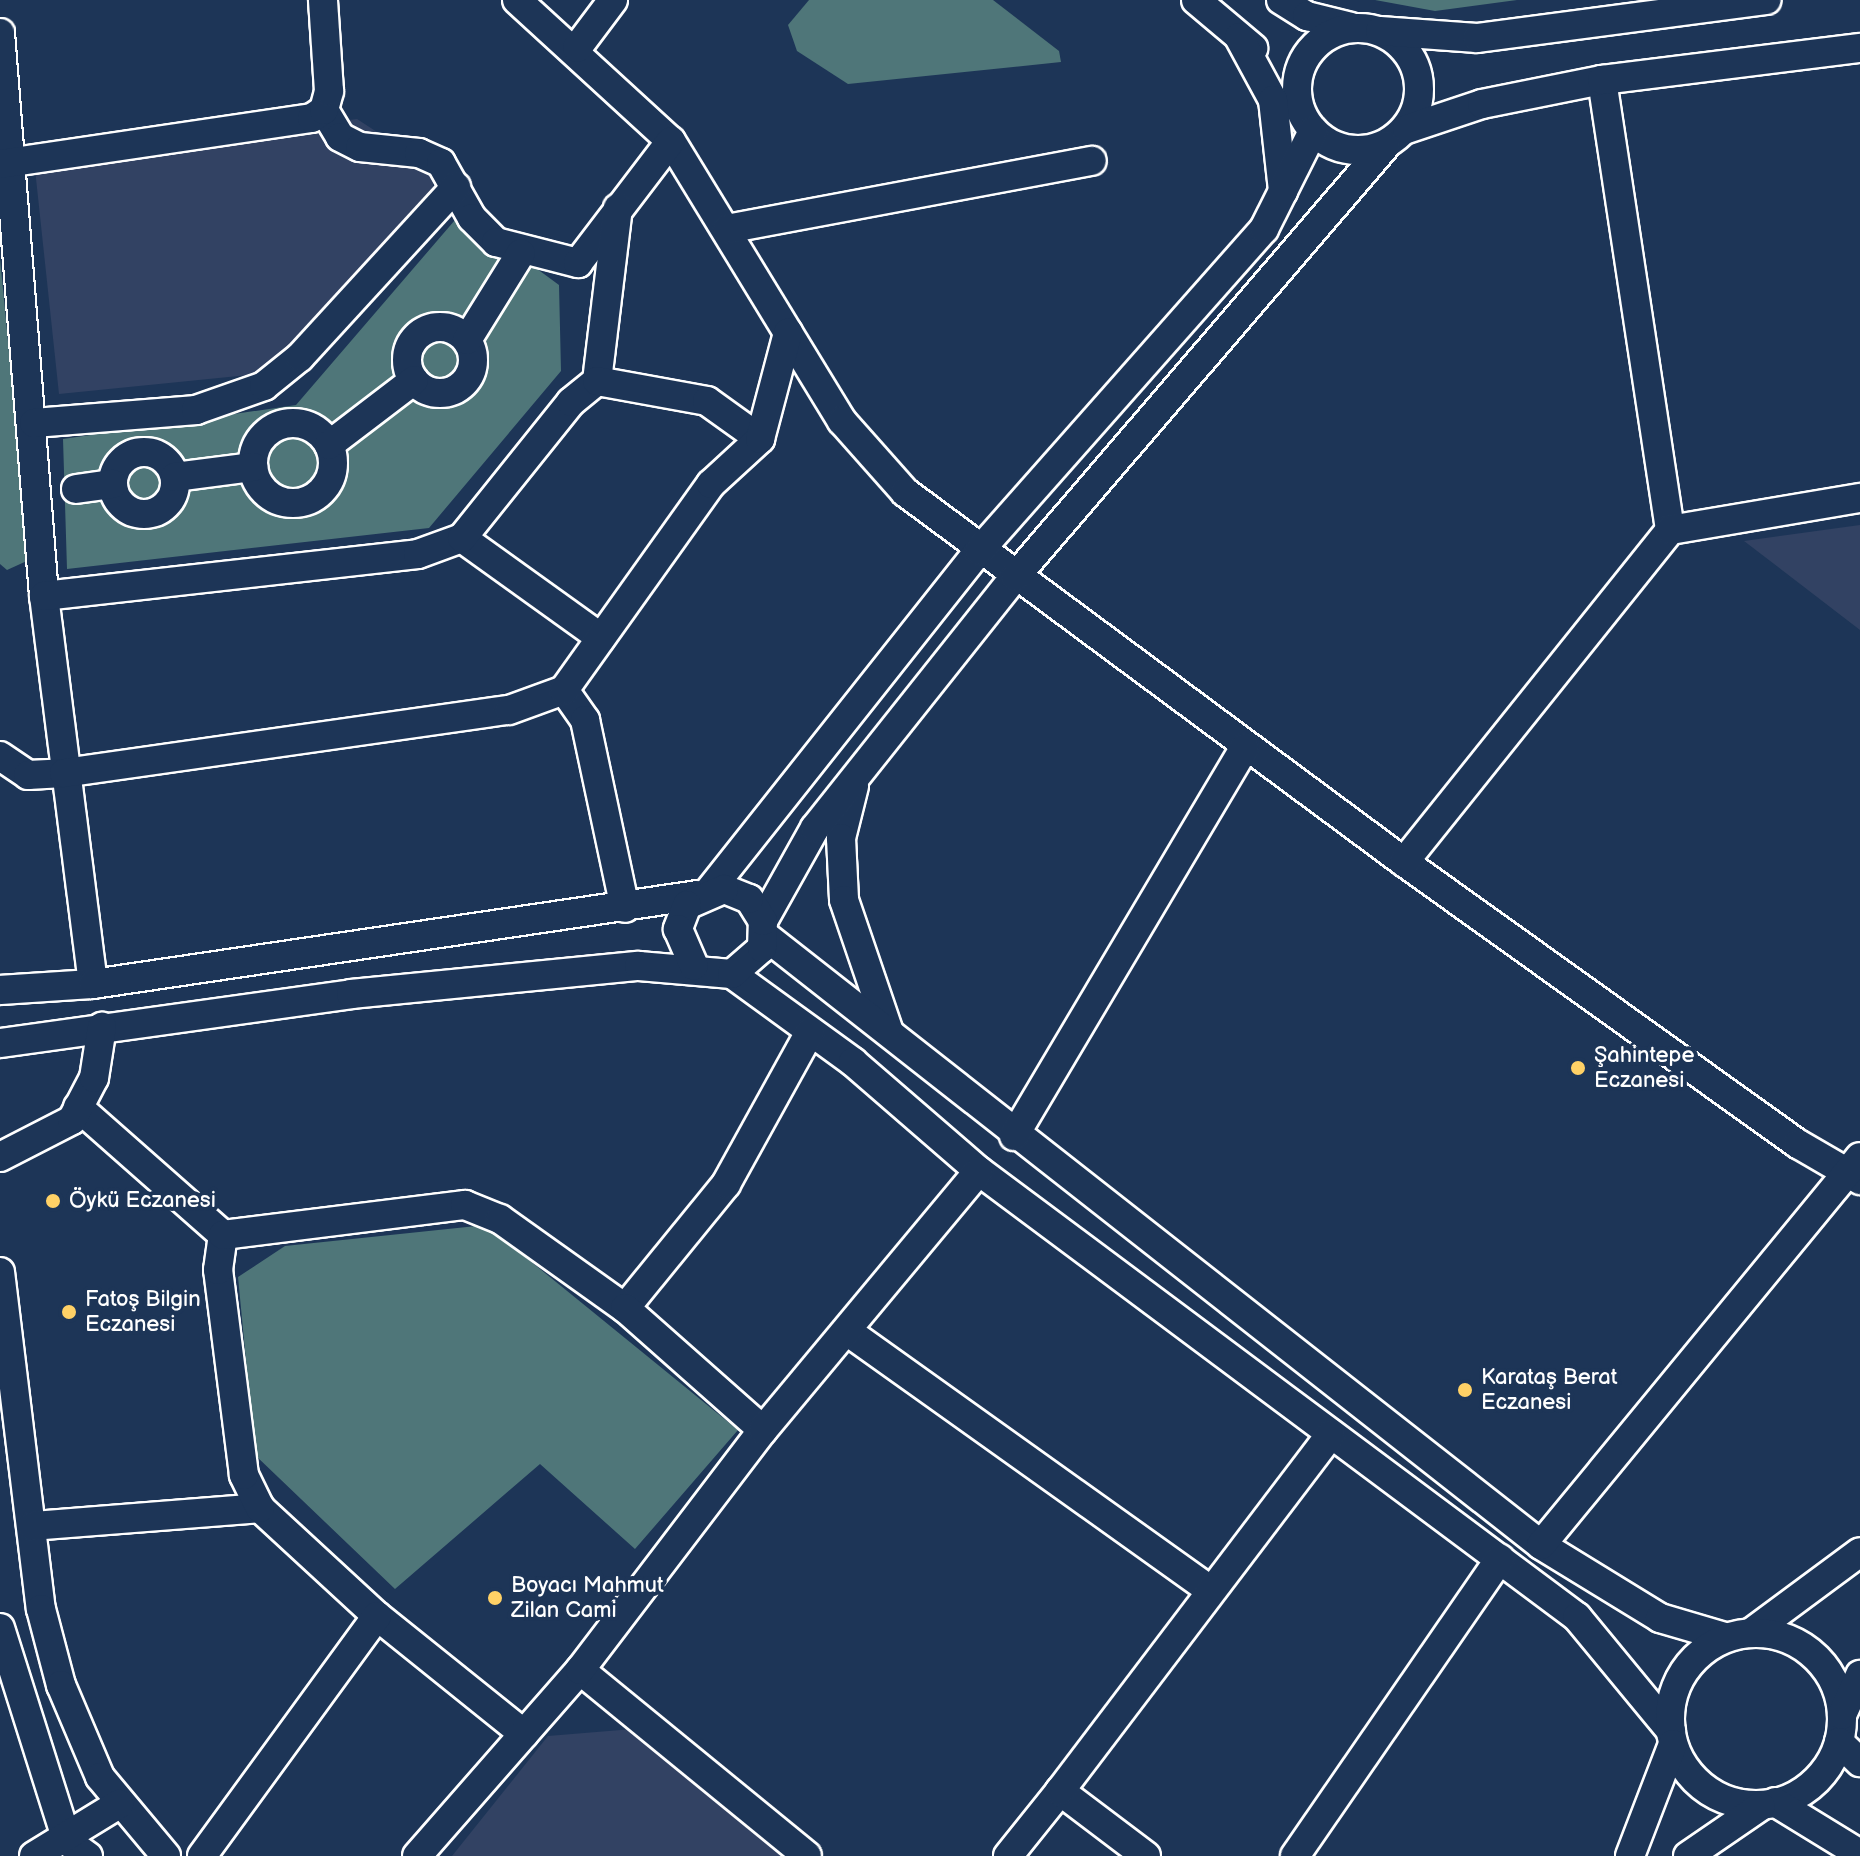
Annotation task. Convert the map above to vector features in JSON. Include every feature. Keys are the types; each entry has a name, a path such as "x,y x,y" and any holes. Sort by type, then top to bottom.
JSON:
{"street":[{"path":"323,0 324,110 340,137 360,147 419,153 441,163 472,218 521,253 578,263 619,203 671,141"},
{"path":"517,0 577,48 671,141 842,421 905,492 979,551 1404,862 1856,1170 1541,1545"},
{"path":"577,48 613,0"},
{"path":"1196,0 1297,84"},
{"path":"1281,0 1307,16 1351,27 1477,38 1767,0"},
{"path":"694,966 678,929 704,893 979,551 1264,229 1313,131 1297,84 1302,59 1324,38 1351,27"},
{"path":"732,974 754,960 764,928 815,828 1015,577 1396,137 1420,82 1407,52 1380,31"},
{"path":"0,33 8,162 34,423 44,596 93,984"},
{"path":"1239,37 1273,100 1283,192"},
{"path":"1313,131 1360,151 1482,104 1602,80 1860,48"},
{"path":"1602,80 1670,530"},
{"path":"8,162 288,124 324,110"},
{"path":"727,229 1092,161"},
{"path":"34,423 196,410 264,386 300,357 456,187"},
{"path":"44,596 418,554 462,538 571,402 597,381 619,203"},
{"path":"467,340 521,253"},
{"path":"439,326 467,340 473,361 455,389 433,392 414,380 407,361 420,333 439,326"},
{"path":"0,756 28,775 64,773 509,710 564,690 711,484 760,439 788,333"},
{"path":"329,445 414,380"},
{"path":"597,381 707,401 760,439"},
{"path":"284,424 310,427 329,445 328,484 307,501 269,496 253,467 262,437 284,424"},
{"path":"146,452 165,459 175,477 172,497 148,514 121,503 113,484 126,457 146,452"},
{"path":"175,477 253,467"},
{"path":"76,489 113,484"},
{"path":"1404,862 1670,530 1860,498"},
{"path":"462,538 601,638"},
{"path":"564,690 585,720 625,908"},
{"path":"1014,1136 1245,747"},
{"path":"856,777 841,838 844,900 889,1032"},
{"path":"0,990 93,984 625,908 704,893 737,891 764,928 1014,1136 1541,1545 1660,1618 1803,1647 1836,1688 1841,1728 1860,1762"},
{"path":"0,1043 351,994 694,966 732,974 810,1032 979,1171 1577,1617 1672,1738 1705,1789 1768,1804 1860,1854"},
{"path":"0,1157 72,1120 94,1078 102,1027"},
{"path":"625,1308 726,1184 810,1032"},
{"path":"78,1107 223,1235 465,1205 500,1219 625,1308 763,1430"},
{"path":"417,1856 580,1670 763,1430 979,1171"},
{"path":"223,1235 218,1270 244,1475 260,1508 377,1616 524,1734"},
{"path":"0,1272 32,1526 61,1685 119,1804 166,1856"},
{"path":"847,1331 1211,1591"},
{"path":"1008,1856 1331,1434"},
{"path":"32,1526 260,1508"},
{"path":"1630,1856 1672,1738 1674,1691 1685,1668 1860,1552"},
{"path":"1295,1856 1500,1559"},
{"path":"202,1856 377,1616"},
{"path":"0,1628 78,1849"},
{"path":"580,1670 807,1856"},
{"path":"1688,1856 1768,1804 1811,1786 1841,1728 1860,1675"},
{"path":"1060,1791 1146,1856"},
{"path":"34,1856 78,1849 119,1804"}],"shaded area":[{"path":"357,119 434,169 432,202 278,372 59,394 35,169 47,159"},
{"path":"1860,525 1860,630 1744,541"},
{"path":"633,1729 782,1856 452,1856 548,1736"}],"green space":[{"path":"809,0 993,0 1059,51 1061,62 848,84 797,51 788,25"},
{"path":"1375,0 1517,0 1435,11"},
{"path":"461,213 559,285 561,371 429,528 67,569 63,439 296,405"},
{"path":"0,258 29,560 7,570 0,564"},
{"path":"486,1225 738,1430 635,1549 540,1464 395,1589 255,1455 238,1277 285,1246"}],"place":[{"name":"Şahintepe Eczanesi","path":"1578,1068"},
{"name":"Öykü Eczanesi","path":"53,1201"},
{"name":"Fatoş Bilgin Eczanesi","path":"69,1312"},
{"name":"Karataş Berat Eczanesi","path":"1465,1390"},
{"name":"Boyacı Mahmut Zilan Cami","path":"495,1598"}]}
